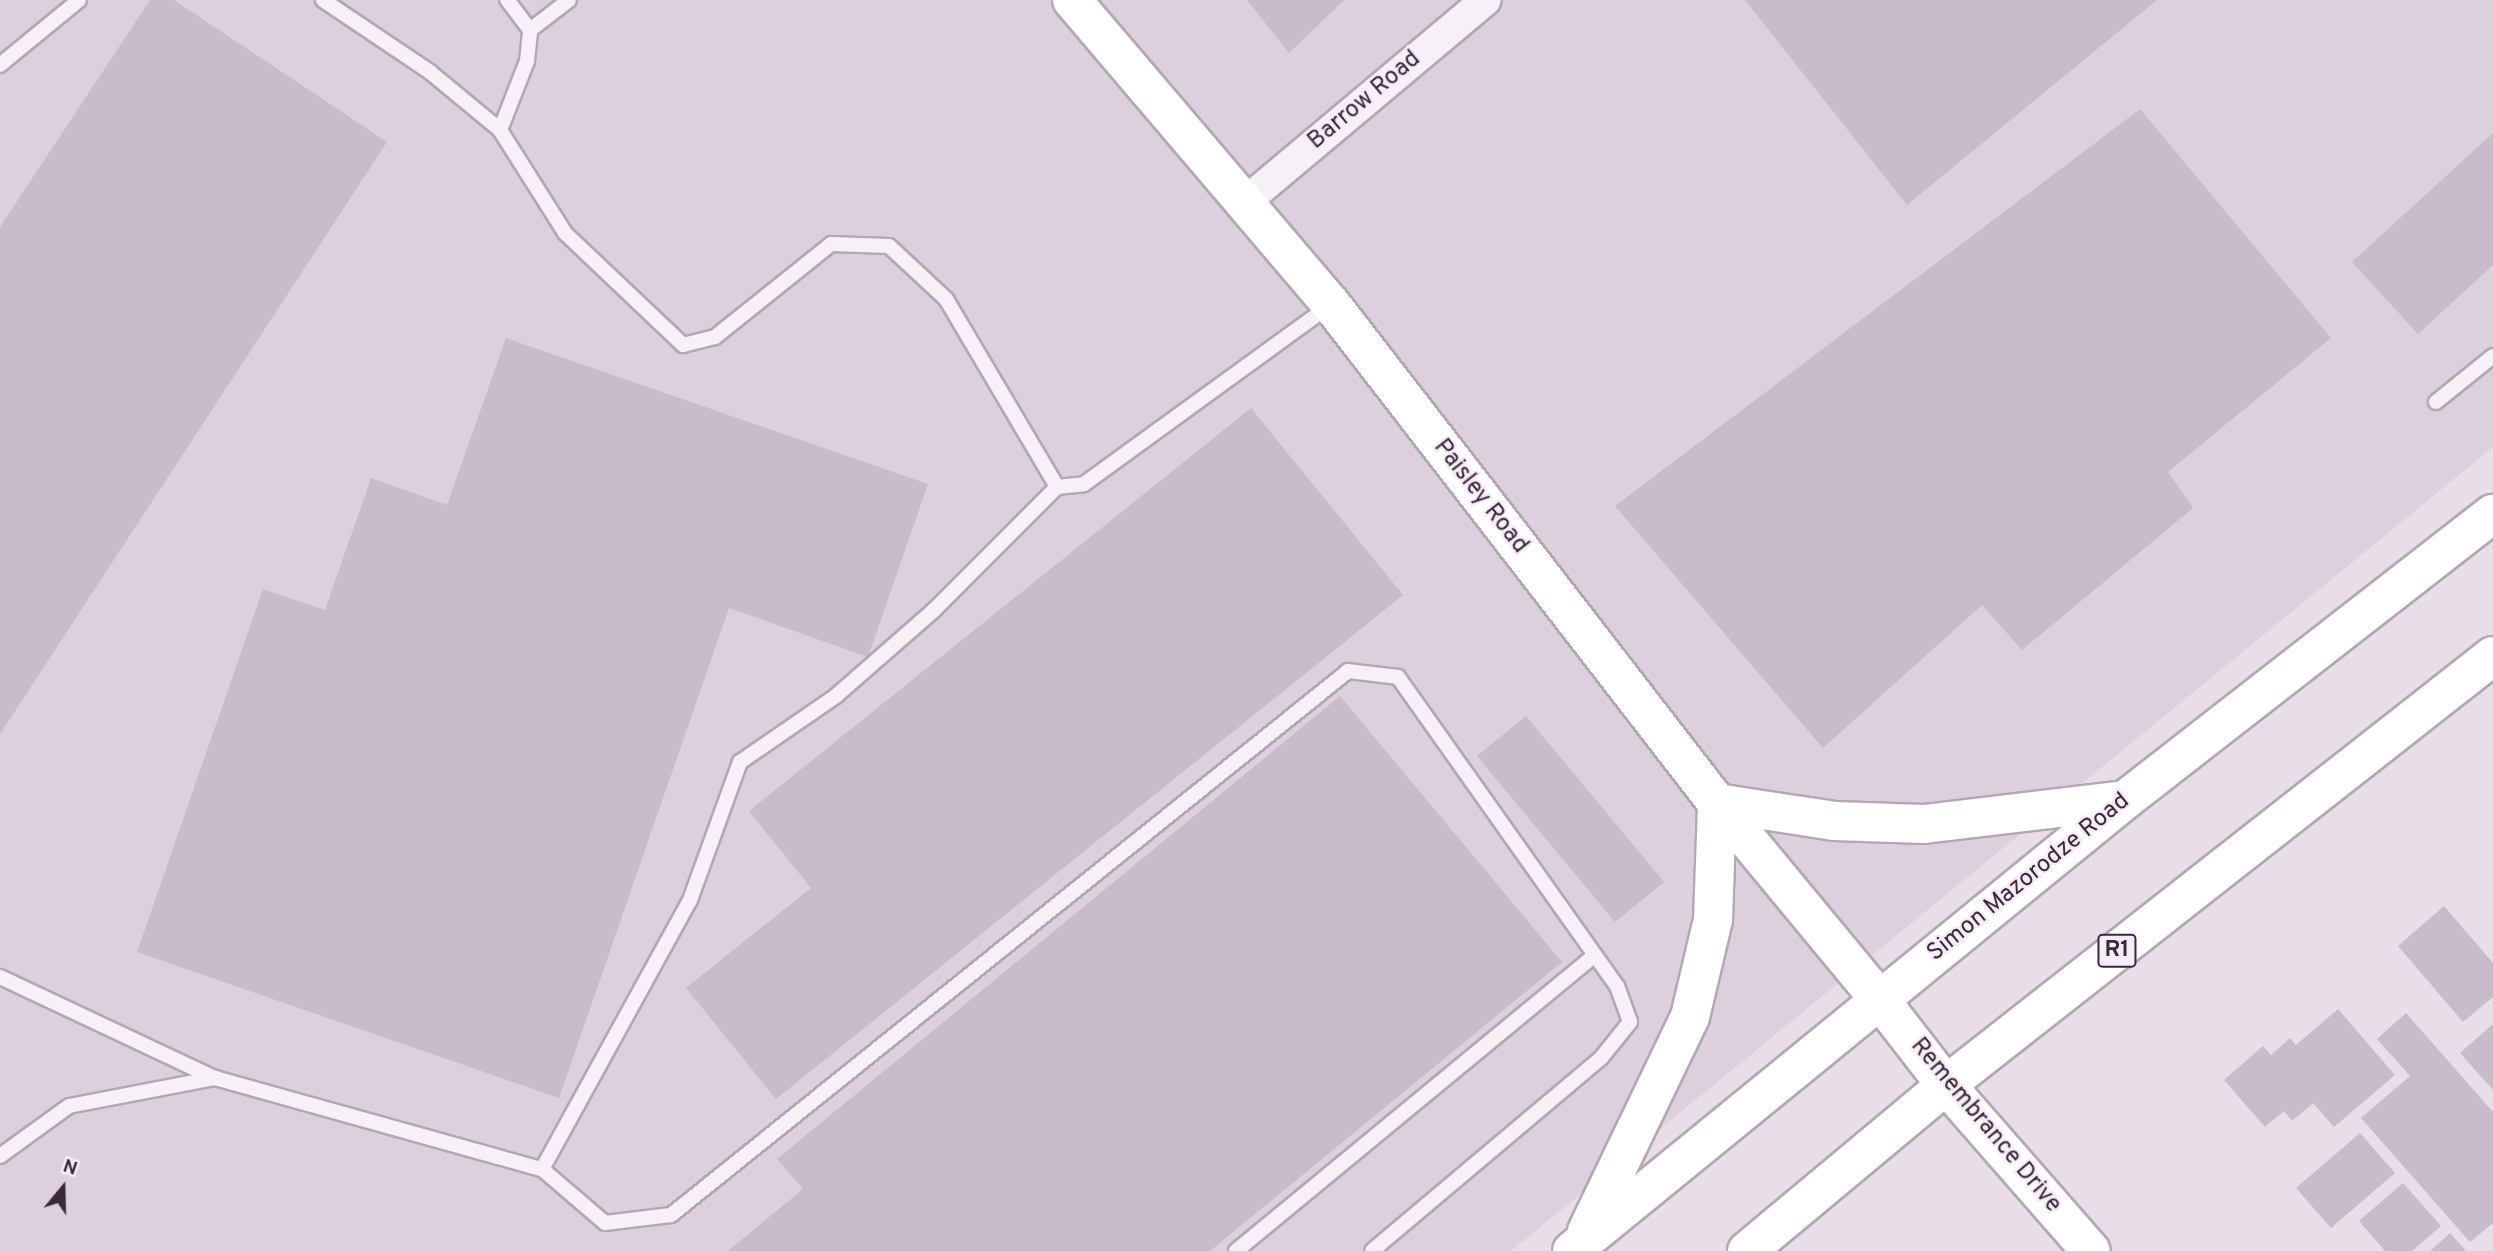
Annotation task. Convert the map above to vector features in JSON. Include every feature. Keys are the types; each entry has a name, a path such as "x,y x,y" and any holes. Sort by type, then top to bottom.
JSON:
{"main road":[{"name":"Paisley Road","path":"1072,0 1331,304 1717,803 1880,1000"},
{"name":"Simon Mazorodze Road","path":"1576,1248 2125,800 2493,514"},
{"name":"R1","path":"1747,1251 1946,1085 2493,656"},
{"path":"1576,1248 1690,1017 1713,920 1717,803 1834,821 1924,824 2125,800"},
{"name":"Remembrance Drive","path":"1880,1000 1946,1085 2091,1251"}],"street":[{"name":"Barrow Road","path":"1245,202 1486,0"}],"lane":[{"path":"0,65 79,0"},
{"path":"323,0 430,72 500,130 565,233 641,310 683,345 715,337 831,244 889,246 946,299 1057,487"},
{"path":"500,130 527,61 530,30 507,0"},
{"path":"530,30 569,0"},
{"path":"542,1169 690,900 740,762 836,696 933,611 1057,487 1084,484 1331,304"},
{"path":"2436,402 2493,356"},
{"path":"0,977 215,1078 542,1169 606,1223 671,1215 1348,671 1398,677 1617,986 1630,1022 1601,1058 1372,1251"},
{"path":"1236,1251 1595,955"},
{"path":"0,1156 69,1106 215,1078"}],"shaded area":[{"path":"0,0 2493,0 2493,447 1511,1251 0,1251"}],"building":[{"path":"150,0 174,0 387,142 0,734 0,227"},
{"path":"1247,0 1344,0 1289,53"},
{"path":"1745,0 2157,0 1907,205"},
{"path":"2140,109 2331,338 2168,472 2193,508 2022,650 1982,605 1823,748 1615,506"},
{"path":"2493,133 2493,265 2418,334 2352,262"},
{"path":"506,338 928,484 868,657 729,608 559,1098 137,952 263,589 325,610 371,478 447,505"},
{"path":"1251,408 1403,595 776,1099 686,988 811,888 749,811"},
{"path":"1340,696 1562,962 1210,1251 728,1251 803,1189 777,1159"},
{"path":"1526,716 1664,882 1615,922 1477,756"},
{"path":"2444,906 2493,963 2493,997 2463,1022 2398,946"},
{"path":"2338,1009 2395,1075 2334,1127 2313,1103 2292,1121 2284,1111 2265,1127 2224,1080 2263,1046 2271,1055 2290,1038 2296,1045"},
{"path":"2406,1013 2493,1112 2493,1223 2470,1242 2361,1118 2410,1076 2377,1039"},
{"path":"2493,1024 2493,1090 2460,1053"},
{"path":"2360,1133 2395,1173 2331,1228 2296,1188"},
{"path":"2403,1183 2441,1226 2412,1251 2385,1251 2359,1221"},
{"path":"2450,1233 2466,1251 2430,1251"}]}
